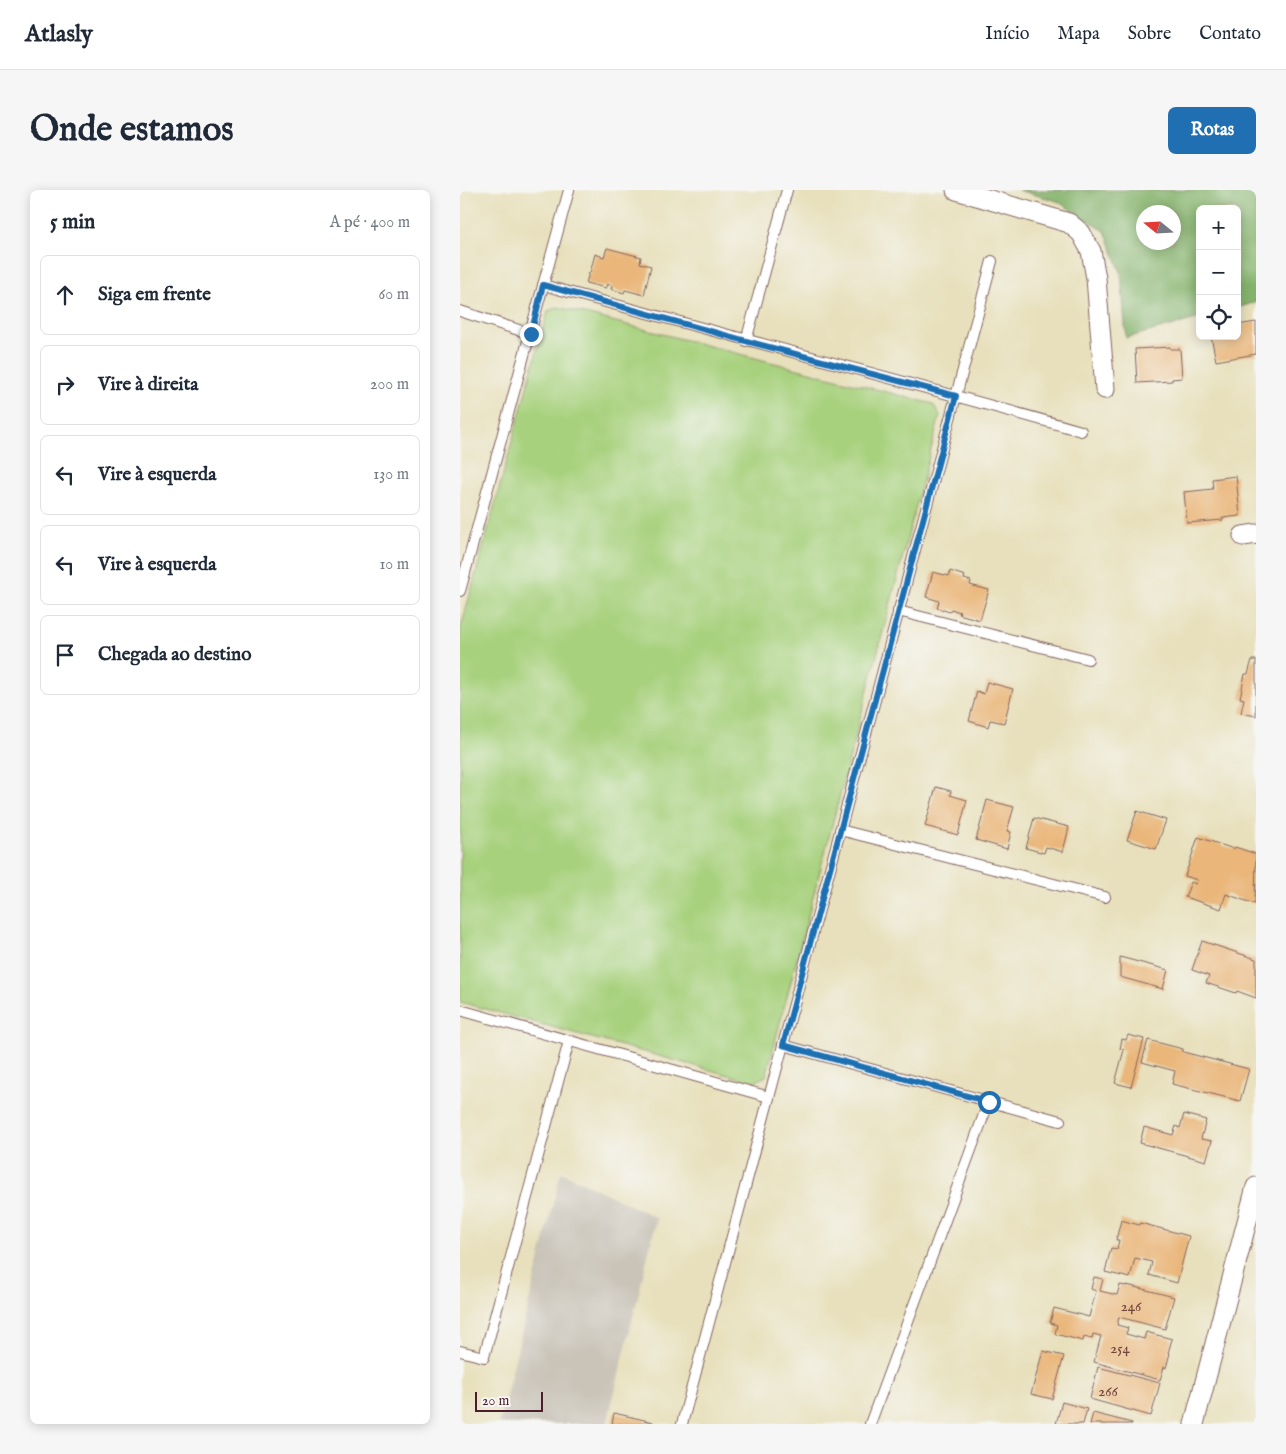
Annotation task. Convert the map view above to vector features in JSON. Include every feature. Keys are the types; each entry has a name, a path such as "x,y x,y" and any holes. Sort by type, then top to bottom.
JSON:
{"street":[{"path":"956,190 1069,223 1081,233 1092,251 1105,389"},
{"path":"1194,1424 1256,1188"}],"lane":[{"path":"460,591 569,190"},
{"path":"746,341 787,190"},
{"path":"682,1424 992,261"},
{"path":"543,285 1081,431"},
{"path":"460,311 531,334"},
{"path":"460,549 471,552"},
{"path":"898,611 1088,659"},
{"path":"840,830 1106,897"},
{"path":"460,1010 769,1097"},
{"path":"460,1351 484,1357 569,1041"},
{"path":"783,1045 1060,1121"},
{"path":"870,1424 989,1102"}],"shaded area":[{"path":"561,1172 657,1218 607,1424 499,1424"}],"green space":[{"path":"1018,190 1256,190 1256,302 1241,307 1241,205 1196,205 1196,319 1126,338 1121,272 1105,231 1057,201"},
{"path":"558,307 933,404 940,415 766,1076 754,1082 460,1002 460,631 548,311"}],"building":[{"path":"607,248 641,257 640,263 651,266 644,295 625,290 624,293 611,289 612,286 607,284 606,288 586,283 595,254 604,257"},
{"path":"1256,322 1256,354 1216,361 1212,340 1241,340 1241,324"},
{"path":"1170,347 1170,349 1180,349 1182,378 1172,379 1172,381 1137,383 1135,349"},
{"path":"1236,476 1240,516 1222,518 1223,520 1187,523 1184,492 1213,489 1212,479"},
{"path":"950,571 965,576 964,579 971,581 970,585 989,590 980,620 959,614 960,612 951,609 950,612 937,608 939,601 926,597 933,572 949,576"},
{"path":"1252,660 1256,660 1256,716 1241,713 1244,699 1240,698 1245,674 1248,674"},
{"path":"987,682 1013,689 1004,723 990,720 988,727 969,721 977,691 984,694"},
{"path":"936,787 951,791 950,795 967,800 958,835 925,826"},
{"path":"987,800 1014,807 1007,831 1011,832 1007,849 976,840"},
{"path":"1137,811 1166,820 1156,849 1127,840"},
{"path":"1034,818 1069,827 1063,852 1046,847 1044,853 1026,848"},
{"path":"1198,837 1256,854 1255,904 1226,894 1221,909 1185,897 1191,882 1196,884 1197,880 1185,876"},
{"path":"1202,941 1256,959 1256,998 1206,983 1209,976 1192,970"},
{"path":"1120,957 1168,970 1163,989 1120,977"},
{"path":"1128,1035 1144,1039 1131,1087 1115,1083 1124,1050 1120,1049 1122,1039 1126,1040"},
{"path":"1148,1040 1183,1049 1183,1052 1249,1069 1240,1101 1172,1084 1175,1071 1142,1062"},
{"path":"1184,1114 1206,1120 1201,1139 1212,1141 1206,1161 1140,1143 1144,1127 1173,1135 1176,1126 1180,1128"},
{"path":"1121,1220 1189,1236 1177,1283 1149,1275 1152,1262 1135,1258 1130,1278 1105,1272 1111,1248 1117,1249 1119,1240 1116,1240"},
{"path":"1094,1277 1103,1279 1100,1291 1117,1295 1120,1285 1127,1285 1174,1297 1165,1329 1119,1317 1117,1325 1128,1328 1126,1334 1144,1339 1146,1332 1172,1339 1166,1368 1164,1367 1160,1380 1094,1362 1101,1336 1093,1334 1092,1339 1084,1337 1083,1341 1055,1334 1057,1325 1050,1323 1054,1308 1089,1317 1096,1291 1091,1289"},
{"path":"1043,1351 1064,1356 1052,1399 1031,1394"},
{"path":"1098,1367 1160,1383 1151,1416 1090,1399"},
{"path":"1062,1402 1087,1409 1083,1424 1056,1424"},
{"path":"614,1413 653,1422 653,1424 612,1424"},
{"path":"1093,1413 1132,1423 1132,1424 1090,1424"}],"route":[{"path":"531,334 543,285 956,396 783,1045 989,1102"}]}
